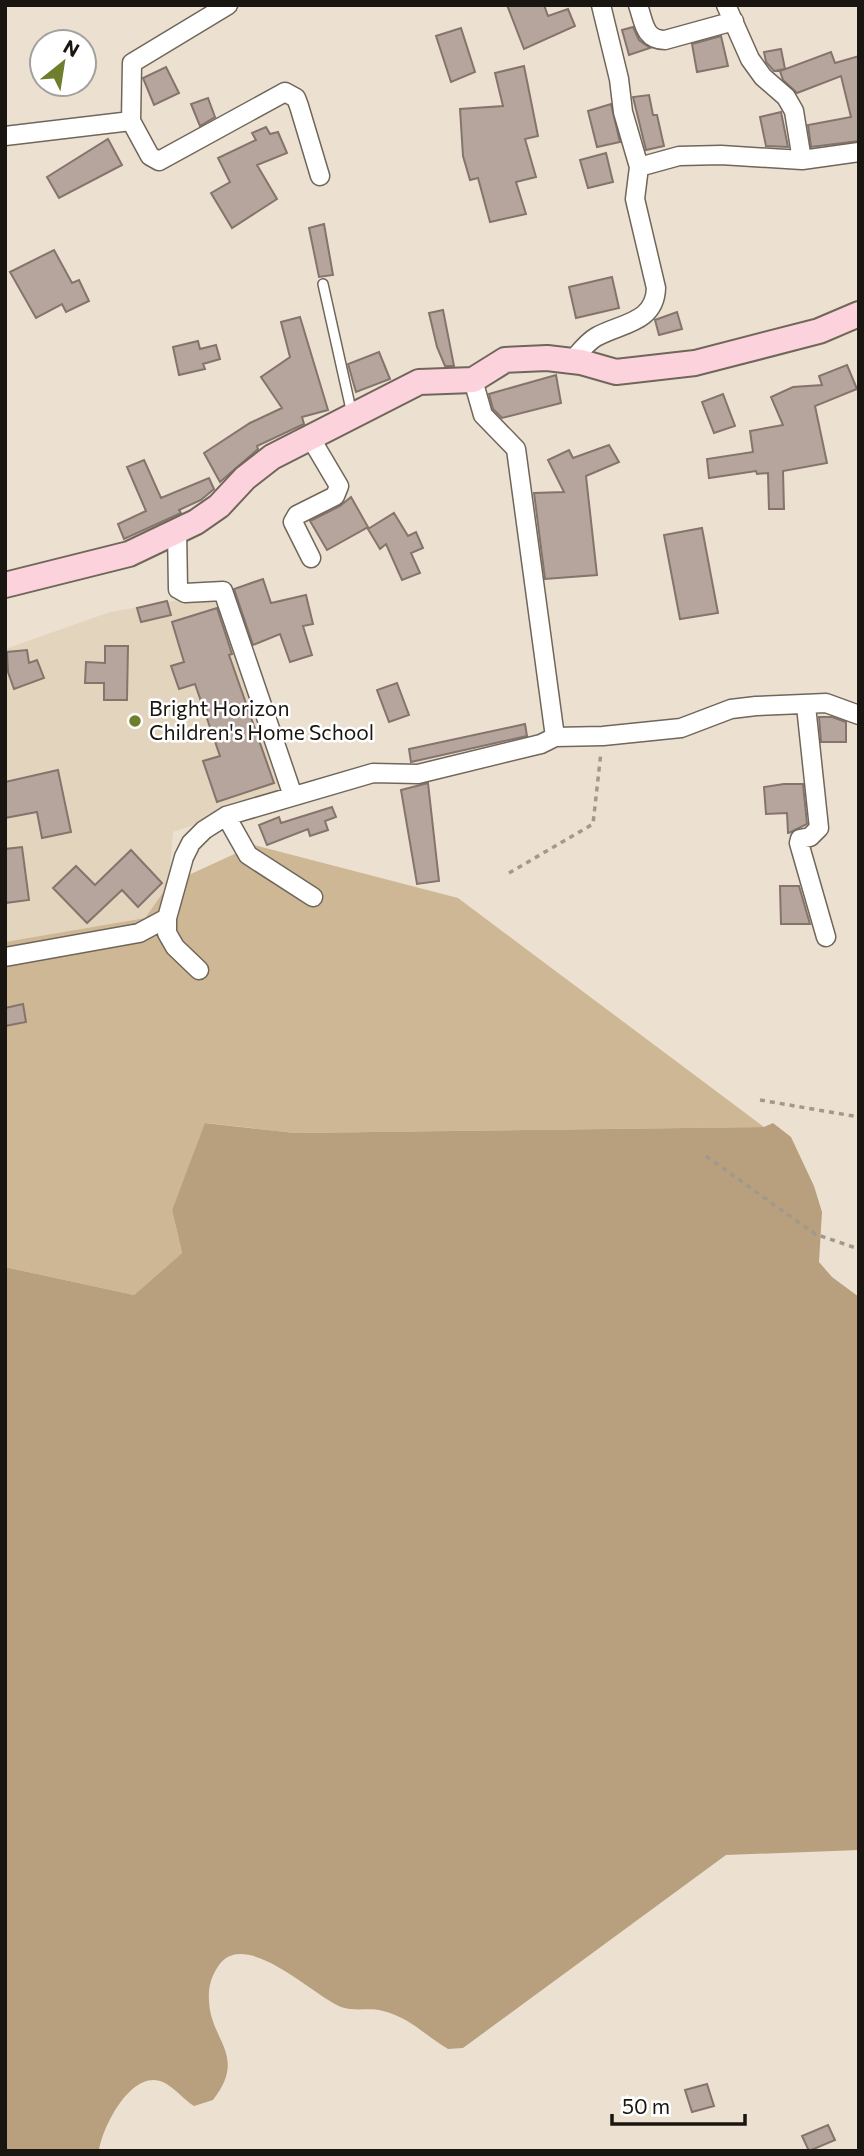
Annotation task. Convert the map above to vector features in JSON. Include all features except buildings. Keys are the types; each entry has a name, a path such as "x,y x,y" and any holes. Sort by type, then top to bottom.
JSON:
{"street":[{"path":"228,5 132,63 131,121 150,156 159,161 285,92 296,98 320,176"},
{"path":"577,361 594,337 646,314 656,299 656,288 635,199 639,167 622,112 619,79 600,5"},
{"path":"638,5 647,34 654,40 665,40 730,13 750,59 763,77 786,97 794,111 802,160"},
{"path":"5,136 131,121"},
{"path":"639,167 679,156 721,155 802,160 859,152"},
{"path":"5,585 129,554 219,506 245,478 272,457 419,382 473,380 505,360 577,361 616,372 695,363 819,331 859,314"},
{"path":"473,380 483,415 516,449 555,737"},
{"path":"310,436 339,486 335,496 297,515 293,522 311,558"},
{"path":"177,530 178,589 186,593 223,591 293,796"},
{"path":"200,970 175,947 167,933 167,918 191,843 204,830 226,816 381,771 418,774 541,744 555,737 603,736 681,728 731,709 826,703 859,715"},
{"path":"806,706 819,828 810,837 800,839 799,843 826,937"},
{"path":"226,816 248,855 313,897"},
{"path":"5,957 139,933 167,918"}],"lane":[{"path":"323,284 352,415"}],"path":[{"path":"509,873 593,824 603,736"},
{"path":"760,1100 859,1117"},
{"path":"706,1156 816,1234 859,1249"}],"shaded area":[{"name":"Bright Horizon Children's Home School","path":"220,593 290,792 173,832 169,884 145,918 5,942 5,649 110,612"},
{"path":"254,845 458,898 764,1127 295,1133 206,1123 172,1210 182,1253 134,1295 5,1267 5,942 145,918 169,884"},
{"path":"205,1123 295,1133 764,1127 773,1123 791,1137 814,1186 822,1212 819,1262 832,1277 859,1297 859,1850 726,1855 463,2048 448,2049 409,2022 392,2014 341,2007 262,1959 246,1954 231,1956 219,1965 209,1990 211,2014 227,2059 223,2084 213,2100 194,2106 167,2084 151,2080 130,2091 120,2102 106,2128 99,2151 5,2151 5,1267 134,1295 182,1253 172,1210"}],"place":[{"name":"Bright Horizon Children's Home School","path":"135,721"}]}
